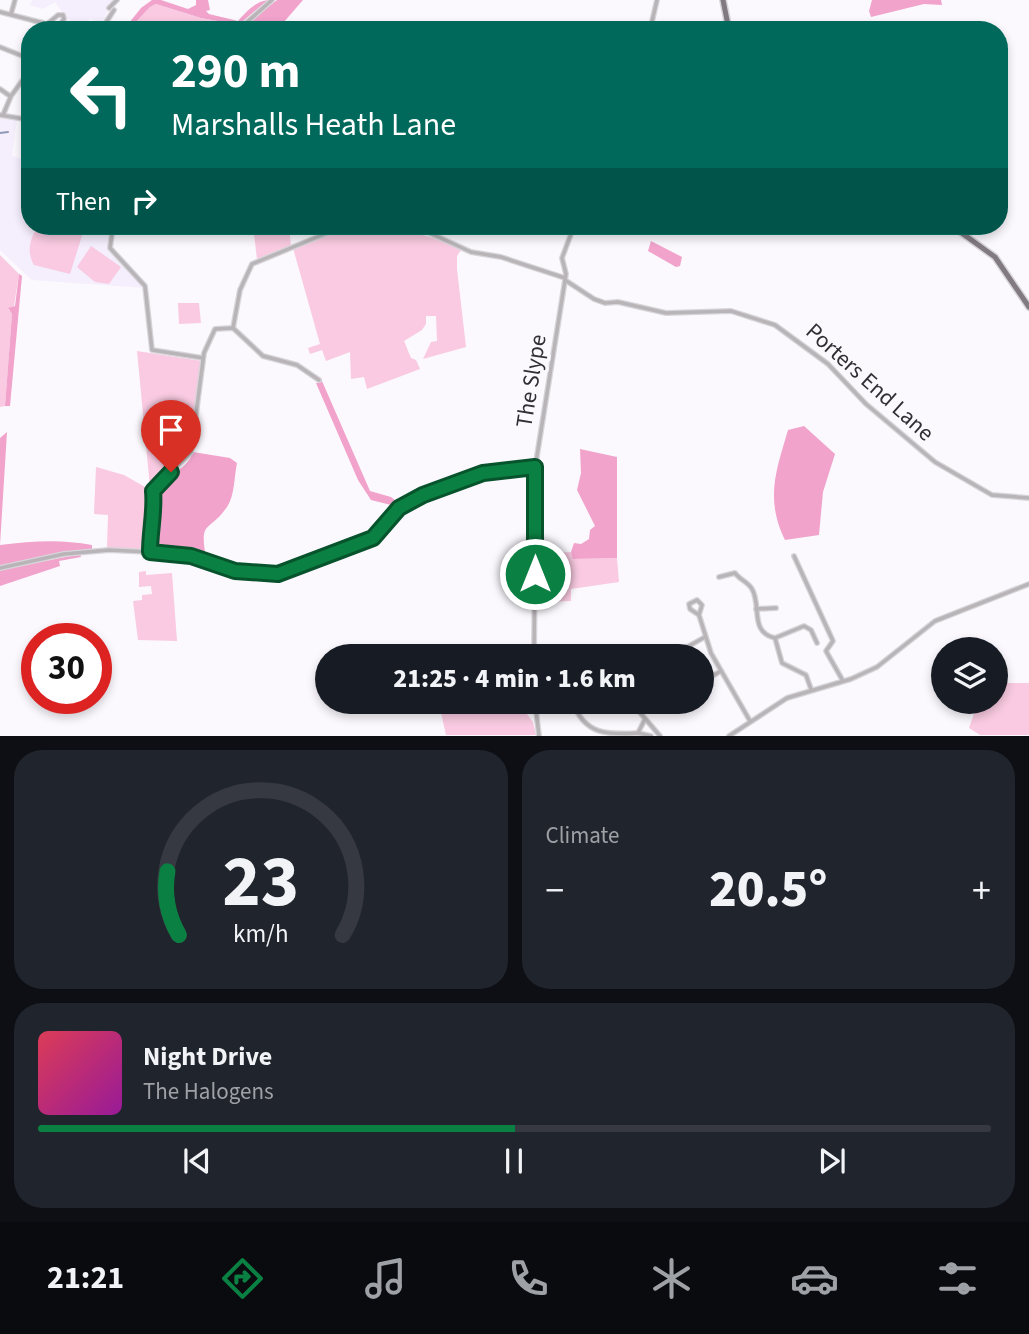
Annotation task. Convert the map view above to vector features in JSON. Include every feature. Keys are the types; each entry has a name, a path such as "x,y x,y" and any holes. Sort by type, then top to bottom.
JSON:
{"main road":[{"path":"723,0 727,21"},
{"path":"964,235 995,257 1029,307"}],"street":[{"path":"11,14 15,0"},
{"path":"248,21 272,0"},
{"path":"652,21 657,0"},
{"path":"106,21 117,1"},
{"path":"0,13 33,21"},
{"path":"52,21 62,14 62,21"},
{"path":"0,47 21,55"},
{"path":"21,82 2,115 21,118"},
{"path":"0,89 11,96"},
{"path":"112,235 110,248 145,286 152,350 203,358"},
{"path":"233,328 240,290 252,264 322,235"},
{"name":"Porters End Lane","path":"434,235 471,252 495,256 566,278 594,299 605,303 618,303 666,313 731,311 775,325 826,362 866,404 935,462 992,495 1029,498"},
{"name":"The Slype","path":"534,644 535,467 566,278 562,258 571,235"},
{"path":"150,552 153,491 191,452 203,358 215,329 233,328 263,356 297,365 319,380"},
{"path":"0,568 71,553 150,552 191,556 235,571 278,574 373,538 399,508 423,495 483,473 535,467"},
{"path":"794,556 833,641 826,651 843,681"},
{"path":"719,577 735,573 751,588 761,630 766,636 775,638 804,626 811,630 817,643"},
{"path":"729,736 783,700 877,667 935,621 1029,584"},
{"path":"699,615 690,609 689,604 692,601 698,600 702,605 699,615 705,637 721,671 751,721"},
{"path":"755,609 776,608"},
{"path":"692,644 705,637"},
{"path":"775,638 781,660 806,675 811,689"},
{"path":"714,675 721,671"},
{"path":"536,714 539,736"},
{"path":"579,714 593,730 603,734 638,733 651,736"},
{"path":"641,714 660,736"},
{"path":"638,733 645,719"},
{"path":"590,736 593,730"}],"shaded area":[{"path":"32,0 113,0 103,21 90,18 88,21 71,21 66,18 55,2 43,9 30,5"},
{"path":"152,0 161,0 188,9 196,5 196,0 208,0 210,10 206,11 209,14 238,21 201,18 156,4 137,21 131,21"},
{"path":"268,0 243,21 238,21 255,5"},
{"path":"277,0 303,0 285,21 252,21"},
{"path":"872,0 941,0 942,5 924,4 871,17 869,11"},
{"path":"156,4 218,21 137,21"},
{"path":"0,117 17,119 12,156 21,158 21,235 111,235 109,247 144,288 32,280 0,250"},
{"path":"82,235 70,274 34,265 30,255 33,236"},
{"path":"254,235 290,235 291,246 257,259"},
{"path":"326,235 421,235 461,250 457,256 457,269 466,347 423,359 431,342 437,341 436,316 426,316 426,324 422,330 404,341 411,358 416,360 420,369 367,389 364,377 351,379 350,352 326,361 322,350 310,354 308,348 320,344 293,248"},
{"path":"651,241 682,257 680,266 676,267 648,251"},
{"path":"91,246 121,267 109,284 95,282 77,267"},
{"path":"0,255 19,274 14,306 8,309 12,314 5,406 0,407"},
{"path":"19,274 22,276 10,406 5,406 12,314 8,308 15,306"},
{"path":"178,303 199,303 201,323 179,324"},
{"path":"137,351 202,361 189,453 152,488 150,487"},
{"path":"322,381 370,491 391,497 401,505 394,511 391,505 371,500 358,480 316,383"},
{"path":"804,426 835,454 823,492 819,535 785,540 775,511 774,485 788,430"},
{"path":"7,432 0,545 0,438"},
{"path":"580,449 617,457 617,558 573,559 571,552 574,543 581,544 589,539 590,530 595,526 577,490 581,473"},
{"path":"193,452 230,458 237,463 230,502 205,532 206,558 156,547 156,514 161,488 167,479 184,466"},
{"path":"96,467 124,475 152,491 150,550 107,548 108,515 94,514"},
{"path":"69,542 92,545 92,550 65,552 0,566 0,545"},
{"path":"571,552 574,559 617,558 619,582 571,589 571,601 536,602 536,554"},
{"path":"80,554 81,557 59,561 60,566 0,586 0,570"},
{"path":"146,571 146,575 172,573 177,641 138,640 133,601 142,600 142,595 152,594 151,586 139,587 139,572"},
{"path":"1008,683 1029,683 1029,735 980,735 969,728 974,714 1008,714"},
{"path":"441,714 527,714 533,722 536,735 446,735"}],"waterway":[{"path":"0,133 8,132"}],"route":[{"path":"171,472 153,491 155,500 150,552 191,556 235,571 278,574 373,538 399,508 423,495 474,475 535,467 535,574"}]}
